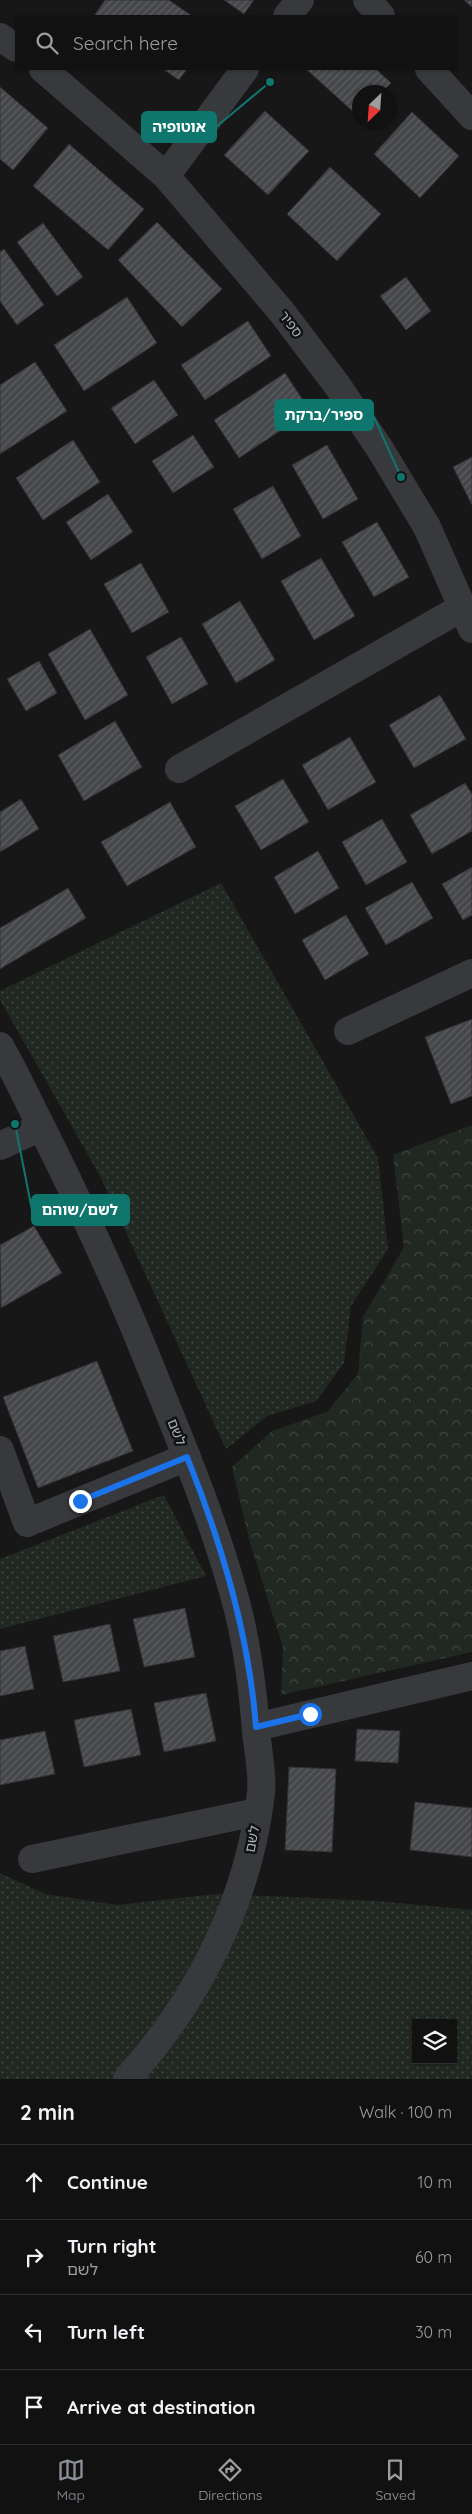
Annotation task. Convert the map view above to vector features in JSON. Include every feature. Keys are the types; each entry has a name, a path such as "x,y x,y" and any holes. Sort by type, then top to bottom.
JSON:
{"street":[{"path":"288,15 300,0"},
{"path":"367,0 381,15"},
{"path":"0,37 15,47"},
{"name":"ספיר","path":"44,70 166,176 281,311 337,385 380,449 427,527 468,618"},
{"path":"166,176 244,70"},
{"path":"430,70 472,116"},
{"path":"180,769 468,618"},
{"path":"348,1031 472,973"},
{"name":"לשם","path":"0,1046 54,1150 115,1280 187,1457 202,1496 238,1610 253,1685 261,1791 246,1868 224,1932 182,2008 151,2052 127,2079"},
{"path":"0,1146 41,1127"},
{"path":"0,1450 26,1523 187,1457"},
{"path":"256,1727 472,1676"},
{"path":"32,1858 257,1812"}],"green space":[{"path":"221,883 378,1158 388,1249 351,1306 344,1363 316,1401 267,1416 226,1449 100,1176 0,1000 0,991"},
{"path":"472,1125 472,1652 281,1695 283,1647 250,1543 232,1467 272,1431 327,1412 358,1374 363,1317 404,1247 393,1155"},
{"path":"164,1495 206,1576 0,1629 0,1559"},
{"path":"0,1873 45,1894 117,1905 217,1894 378,1901 472,1910 472,2079 0,2079"}],"building":[{"path":"105,0 169,0 191,15 95,15"},
{"path":"224,0 254,0 244,14"},
{"path":"464,0 472,0 472,7"},
{"path":"164,70 186,70 179,80"},
{"path":"307,70 377,70 391,83 389,85 352,85 352,111"},
{"path":"0,87 48,128 13,170 0,159"},
{"path":"265,111 309,151 268,195 224,155"},
{"path":"412,112 459,156 420,198 374,154"},
{"path":"69,144 144,209 108,250 33,186"},
{"path":"330,167 381,214 337,261 287,214"},
{"path":"157,222 222,289 182,327 118,260"},
{"path":"43,223 83,277 57,296 17,242"},
{"path":"4,249 44,305 17,325 0,301 0,252"},
{"path":"406,277 431,311 406,330 380,296"},
{"path":"127,297 157,343 84,391 54,345"},
{"path":"248,321 271,356 205,400 181,365"},
{"path":"35,362 67,411 0,454 0,385"},
{"path":"285,373 310,411 239,458 214,420"},
{"path":"154,380 178,415 135,444 111,408"},
{"path":"193,435 214,467 173,493 152,461"},
{"path":"73,440 100,482 43,520 16,478"},
{"path":"327,445 358,499 323,519 292,465"},
{"path":"472,457 472,505 453,467"},
{"path":"273,486 301,536 262,559 233,509"},
{"path":"108,494 133,532 91,560 66,522"},
{"path":"377,522 409,577 374,597 342,542"},
{"path":"321,558 355,616 314,640 281,581"},
{"path":"141,563 169,612 132,633 104,584"},
{"path":"240,601 275,660 236,683 202,624"},
{"path":"90,629 128,695 85,720 48,654"},
{"path":"181,637 208,684 172,704 146,657"},
{"path":"39,661 57,693 26,711 7,679"},
{"path":"440,695 466,739 414,768 389,725"},
{"path":"115,721 142,767 84,801 58,755"},
{"path":"350,737 376,782 328,810 302,765"},
{"path":"283,779 309,822 261,850 235,806"},
{"path":"465,783 472,794 472,831 432,854 410,815"},
{"path":"21,799 39,829 0,852 0,812"},
{"path":"170,802 196,847 127,886 101,842"},
{"path":"382,819 407,862 366,885 342,842"},
{"path":"318,851 339,888 295,914 274,877"},
{"path":"472,867 472,915 463,920 442,884"},
{"path":"412,882 433,918 386,945 365,908"},
{"path":"68,888 86,918 0,969 0,928"},
{"path":"346,915 369,954 325,980 302,940"},
{"path":"472,1019 472,1096 451,1104 425,1037"},
{"path":"34,1226 62,1273 1,1308 0,1245"},
{"path":"97,1361 133,1451 38,1488 3,1397"},
{"path":"185,1608 195,1657 144,1667 133,1619"},
{"path":"110,1624 120,1671 63,1682 53,1636"},
{"path":"25,1646 34,1689 0,1696 0,1651"},
{"path":"206,1693 216,1741 164,1752 154,1703"},
{"path":"131,1709 141,1755 84,1767 74,1720"},
{"path":"357,1729 400,1731 398,1763 355,1761"},
{"path":"45,1731 55,1774 0,1785 0,1740"},
{"path":"289,1767 336,1769 332,1852 285,1850"},
{"path":"415,1802 472,1808 472,1857 410,1850"}],"place":[{"name":"אוטופיה","path":"270,82"},
{"name":"ספיר/ברקת","path":"401,477"},
{"name":"לשם/שוהם","path":"15,1124"}],"route":[{"path":"80,1501 187,1457 202,1496 238,1610 253,1685 256,1727 310,1714"}]}
